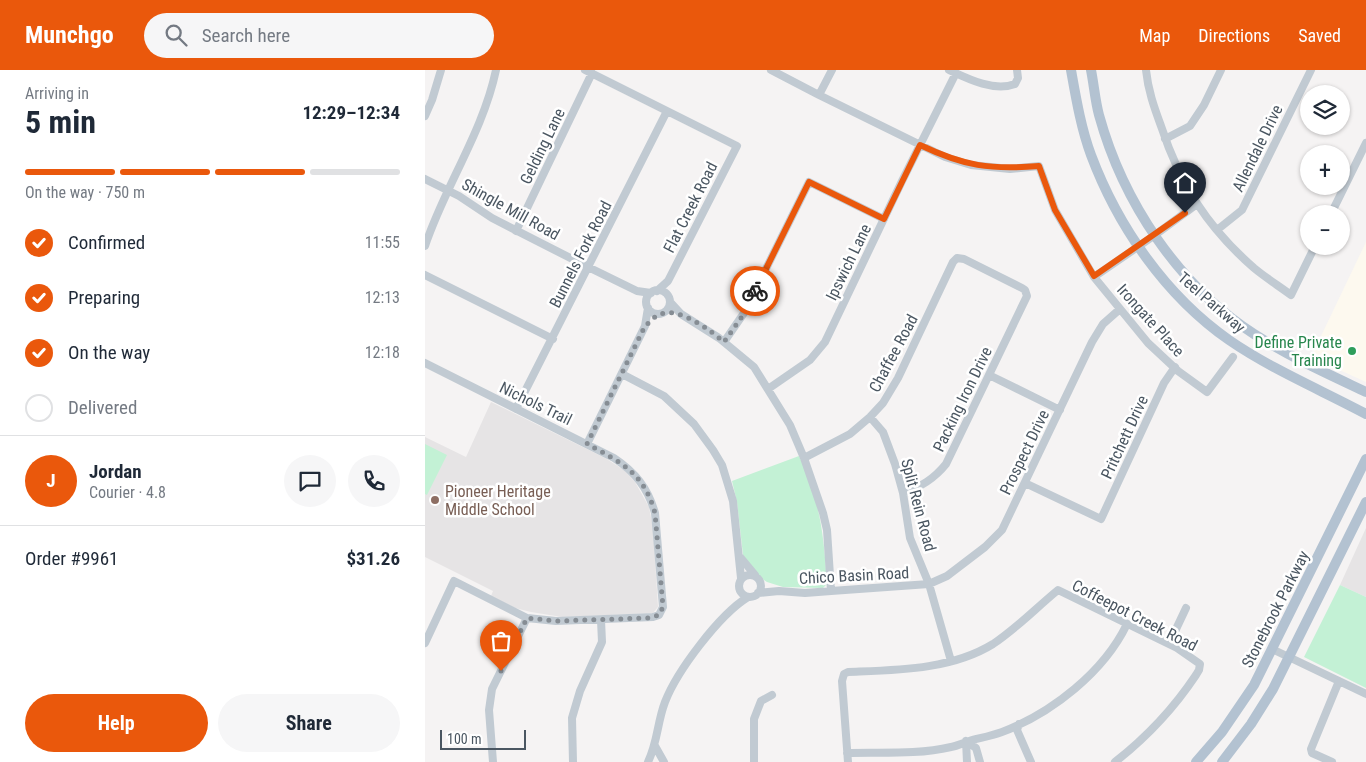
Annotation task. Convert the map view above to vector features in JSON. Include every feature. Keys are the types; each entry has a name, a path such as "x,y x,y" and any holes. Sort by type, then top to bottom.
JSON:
{"main road":[{"name":"Teel Parkway","path":"1071,70 1078,106 1091,154 1118,213 1139,245 1176,294 1217,331 1255,356 1366,414"},
{"name":"Teel Parkway","path":"1091,70 1099,114 1119,170 1138,209 1155,235 1189,278 1221,309 1253,333 1295,358 1366,392"},
{"name":"Stonebrook Parkway","path":"1196,762 1238,711 1254,685 1366,459"},
{"name":"Stonebrook Parkway","path":"1222,762 1262,708 1290,657 1366,502"},
{"path":"1320,553 1337,561"}],"street":[{"path":"425,116 441,70"},
{"path":"425,246 447,190 484,112 496,70"},
{"path":"771,70 819,96 920,145"},
{"path":"819,96 832,70"},
{"path":"953,72 985,84 1013,85 1019,76 1017,70"},
{"path":"1147,70 1148,89 1177,169 1197,204 1217,230 1256,269 1291,295 1311,255"},
{"path":"1165,139 1190,126 1204,105 1221,70"},
{"name":"Allendale Drive","path":"1217,230 1242,210 1311,70"},
{"path":"589,72 667,110"},
{"name":"Gelding Lane","path":"516,231 589,72"},
{"name":"Ipswich Lane","path":"767,389 807,362 821,348 920,145 953,72"},
{"name":"Flat Creek Road","path":"654,292 668,281 737,146 667,110"},
{"name":"Bunnels Fork Road","path":"516,409 667,110"},
{"path":"1335,205 1366,143"},
{"name":"Irongate Place","path":"920,145 945,157 971,165 1010,169 1039,166 1055,210 1094,276 1148,343 1175,368 1207,392 1233,357"},
{"name":"Shingle Mill Road","path":"425,179 516,231 588,267 637,291 654,292"},
{"path":"724,342 743,314 809,182 884,219"},
{"path":"1094,276 1197,204"},
{"name":"Packing Iron Drive","path":"903,493 924,485 941,470 950,457 1026,298 1026,292 1022,288 959,258"},
{"name":"Chaffee Road","path":"804,458 841,440 870,417 893,387 953,262 959,258"},
{"path":"425,275 553,339"},
{"path":"645,326 667,310 670,300 667,291 668,281"},
{"name":"Shingle Mill Road","path":"637,291 647,305"},
{"path":"587,444 645,326 647,305 654,292 664,292 681,314 701,325 754,367 790,425 804,458 823,513 827,530 831,591"},
{"path":"647,305 653,313 681,314"},
{"name":"Prospect Drive","path":"929,584 947,576 985,547 1002,530 1096,336 1103,324 1119,309"},
{"name":"Nichols Trail","path":"425,363 587,444 628,467 640,479 651,499 655,513 663,607 659,615 648,618 601,620"},
{"name":"Pritchett Drive","path":"1025,483 1101,519 1164,383 1175,368"},
{"path":"622,374 664,396 695,424 722,465 731,492 740,557 741,578 730,610"},
{"path":"989,375 1060,410"},
{"name":"Split Rein Road","path":"870,417 880,428 886,439 903,493 910,538 929,584 951,661"},
{"path":"648,762 655,746 665,703 674,683 695,652 730,610 748,597 755,596 758,593 762,584 740,557"},
{"path":"741,578 748,574 758,577"},
{"name":"Chico Basin Road","path":"758,577 779,591"},
{"path":"425,642 454,581 527,618 556,621 601,620 602,642 580,691 572,718 573,762"},
{"name":"Chico Basin Road","path":"758,593 779,591 805,593 929,584"},
{"path":"739,588 742,594 748,597"},
{"name":"Coffeepot Creek Road","path":"951,661 963,658 997,641 1017,627 1058,590 1169,644 1193,658 1200,664 1196,675 1170,709 1141,741 1115,762"},
{"path":"1169,644 1186,608"},
{"path":"493,761 489,710 492,689 527,618"},
{"path":"951,661 916,668 848,672 844,674 842,681 848,758 952,747 1001,732 1019,724 1052,705 1082,681 1108,653 1127,624"},
{"path":"1272,649 1366,694"},
{"path":"1332,762 1312,752 1311,749 1339,681"},
{"path":"754,762 754,719 761,701 773,695"},
{"path":"1019,724 1017,730 1031,762"},
{"path":"966,742 967,762"},
{"path":"966,742 976,748 980,762"},
{"path":"655,746 664,762"},
{"path":"648,762 656,759 664,762"}],"shaded area":[{"path":"1366,242 1366,382 1311,357"},
{"path":"491,402 605,458 624,470 635,482 649,507 653,528 658,607 653,613 562,617 531,612 515,608 491,596 493,591 425,557 425,437 466,457"},
{"path":"1366,528 1366,597 1340,585"}],"green space":[{"path":"425,444 447,455 427,495 425,494"},
{"path":"799,456 812,487 820,518 827,584 823,588 783,587 767,582 758,576 743,555 737,502 732,481"},
{"path":"1340,585 1366,597 1366,688 1304,657"}],"way so far":[{"path":"501,671 527,618 556,621 601,620 648,618 659,615 663,607 655,513 651,499 640,479 628,467 587,444 645,326 653,318 663,313 681,314 701,325 724,342 741,318 755,291"}],"place":[{"name":"Define Private Training","path":"1352,351"},
{"name":"Pioneer Heritage Middle School","path":"435,500"}],"route":[{"path":"755,291 809,182 884,219 920,145 945,157 971,165 1010,169 1039,166 1055,210 1094,276 1185,213"}]}
